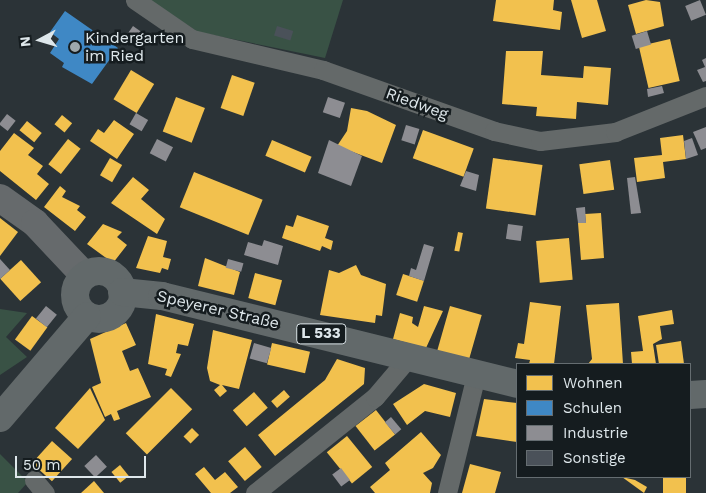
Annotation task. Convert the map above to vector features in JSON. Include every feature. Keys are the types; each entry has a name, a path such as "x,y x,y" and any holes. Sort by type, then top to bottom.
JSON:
{"main road":[{"path":"0,198 35,223 84,275"},
{"path":"84,275 107,272 117,280 122,292 120,306 109,317 87,316"},
{"path":"84,275 74,296 87,316"},
{"name":"Speyerer Straße","path":"122,292 153,294 516,384"},
{"path":"0,418 87,316"},
{"path":"691,395 706,394"}],"street":[{"name":"Riedweg","path":"135,0 192,39 324,70 494,131 540,141 615,132 706,96"},
{"path":"255,493 375,397 408,358"},
{"path":"447,493 476,375"}],"green space":[{"path":"150,0 343,0 325,58 198,32"},
{"path":"0,309 27,313 6,337 27,357 0,375"},
{"path":"0,454 28,482 18,493 0,493"}],"building: Wohnen":[{"path":"496,0 554,0 553,10 562,12 560,30 493,21"},
{"path":"571,0 597,0 606,31 582,38"},
{"path":"646,0 660,2 664,26 636,34 628,5"},
{"path":"670,39 680,81 648,88 639,46"},
{"path":"506,51 543,51 541,75 583,78 584,66 611,68 608,105 577,102 576,119 536,116 537,107 502,104"},
{"path":"131,70 154,84 137,113 113,99"},
{"path":"232,75 255,83 243,116 221,108"},
{"path":"176,97 205,108 192,143 163,132"},
{"path":"351,108 367,111 396,125 382,163 337,146 347,131"},
{"path":"62,115 72,123 65,133 54,124"},
{"path":"114,120 134,134 117,159 90,141 98,129 104,133"},
{"path":"27,121 42,133 34,142 19,130"},
{"path":"423,130 474,148 463,177 413,158"},
{"path":"14,133 34,148 28,155 43,166 37,174 49,184 36,200 0,171 0,151"},
{"path":"683,135 686,159 663,162 665,178 637,182 634,158 662,155 660,138"},
{"path":"68,139 81,149 61,174 48,164"},
{"path":"272,140 312,157 305,172 265,156"},
{"path":"110,158 122,165 112,182 100,175"},
{"path":"493,158 543,165 535,215 486,209"},
{"path":"610,160 614,190 583,194 579,164"},
{"path":"194,172 263,200 248,235 180,207"},
{"path":"133,177 149,190 141,199 165,219 157,234 111,203"},
{"path":"60,186 66,191 62,197 80,206 77,210 86,217 75,231 44,207"},
{"path":"601,213 604,258 581,260 578,223 586,223 585,214"},
{"path":"297,215 329,226 325,238 333,241 331,250 322,246 320,251 282,238 286,225 293,227"},
{"path":"0,218 18,232 0,256"},
{"path":"103,224 122,232 117,237 127,245 113,263 87,244"},
{"path":"458,232 463,233 459,252 454,251"},
{"path":"148,236 167,241 163,257 171,259 168,270 162,268 160,273 136,268"},
{"path":"569,238 573,280 540,283 536,241"},
{"path":"205,258 240,272 234,295 198,286"},
{"path":"21,260 41,282 20,301 0,279"},
{"path":"356,265 361,275 386,284 382,316 376,315 375,323 320,315 329,270 339,273"},
{"path":"255,273 282,280 275,305 248,298"},
{"path":"403,274 424,281 417,302 396,295"},
{"path":"530,302 561,306 554,363 529,363 530,360 515,358 518,343 524,344"},
{"path":"619,303 623,363 589,363 592,359 586,305"},
{"path":"424,306 443,311 426,348 393,339 400,313 413,317 412,323 418,327"},
{"path":"450,306 482,315 468,361 437,352"},
{"path":"672,310 674,324 660,326 662,339 653,344 656,363 632,363 631,352 643,351 638,316"},
{"path":"156,314 194,324 188,346 178,344 176,353 181,354 171,377 165,375 167,369 148,364"},
{"path":"32,316 47,327 30,351 15,339"},
{"path":"126,323 136,345 122,351 130,371 138,368 151,397 117,411 120,419 114,421 111,414 105,417 92,387 101,383 90,339"},
{"path":"213,330 252,340 239,389 222,385 227,391 220,397 214,390 220,385 210,381 207,368"},
{"path":"681,341 684,363 659,363 656,345"},
{"path":"272,343 310,352 305,373 267,364"},
{"path":"337,359 365,368 364,384 275,456 258,435 325,380"},
{"path":"424,384 456,393 450,417 425,411 407,425 393,404"},
{"path":"90,388 105,420 78,449 55,428"},
{"path":"171,388 192,409 147,454 126,433"},
{"path":"284,390 290,397 277,408 271,401"},
{"path":"254,392 268,408 247,426 233,410"},
{"path":"484,399 516,403 516,442 476,436"},
{"path":"376,410 395,434 375,450 356,426"},
{"path":"192,428 199,435 191,444 184,436"},
{"path":"421,432 441,455 433,468 423,473 432,483 430,493 375,493 370,487 390,470 385,463"},
{"path":"347,436 372,467 352,483 327,452"},
{"path":"52,441 72,459 52,481 32,463"},
{"path":"245,447 262,467 245,481 228,461"},
{"path":"470,464 501,472 495,493 462,493"},
{"path":"120,465 129,476 120,483 111,472"},
{"path":"204,467 215,480 225,472 238,487 230,493 211,493 195,474"},
{"path":"623,478 635,480 647,487 644,493"},
{"path":"663,478 686,478 686,493 663,493"},
{"path":"94,481 104,493 81,493"}],"building: Schulen":[{"path":"65,11 118,48 92,84 62,67 64,63 50,53 59,39 50,32"}],"building: Industrie":[{"path":"700,0 706,15 691,21 685,6"},
{"path":"133,26 146,35 139,46 126,37"},
{"path":"647,31 651,44 636,49 632,36"},
{"path":"706,58 706,81 703,82 697,70 705,67 702,60"},
{"path":"662,86 664,93 648,97 647,89"},
{"path":"328,97 345,103 340,118 323,112"},
{"path":"136,113 148,120 142,131 130,124"},
{"path":"7,114 16,121 8,131 0,125"},
{"path":"406,125 419,129 415,144 401,140"},
{"path":"706,127 706,148 701,150 693,132"},
{"path":"692,138 698,155 686,159 684,141"},
{"path":"157,139 173,147 166,161 150,153"},
{"path":"329,140 362,156 351,186 318,173"},
{"path":"466,171 479,175 476,191 460,186"},
{"path":"635,177 641,213 631,214 627,178"},
{"path":"585,207 586,223 578,223 576,208"},
{"path":"508,224 523,226 521,241 506,239"},
{"path":"264,240 283,246 278,265 244,255 248,242 262,246"},
{"path":"424,244 434,247 424,281 409,276 411,268 416,270"},
{"path":"0,259 10,270 0,279"},
{"path":"228,259 243,263 241,272 226,268"},
{"path":"46,306 57,315 47,327 36,318"},
{"path":"254,343 271,348 267,363 250,358"},
{"path":"391,417 401,429 395,434 385,422"},
{"path":"96,455 107,467 95,478 84,466"},
{"path":"341,468 350,480 341,487 332,475"}],"building: Sonstige":[{"path":"277,26 293,31 290,41 274,36"}],"place":[{"name":"Kindergarten im Ried","path":"75,47"}]}
